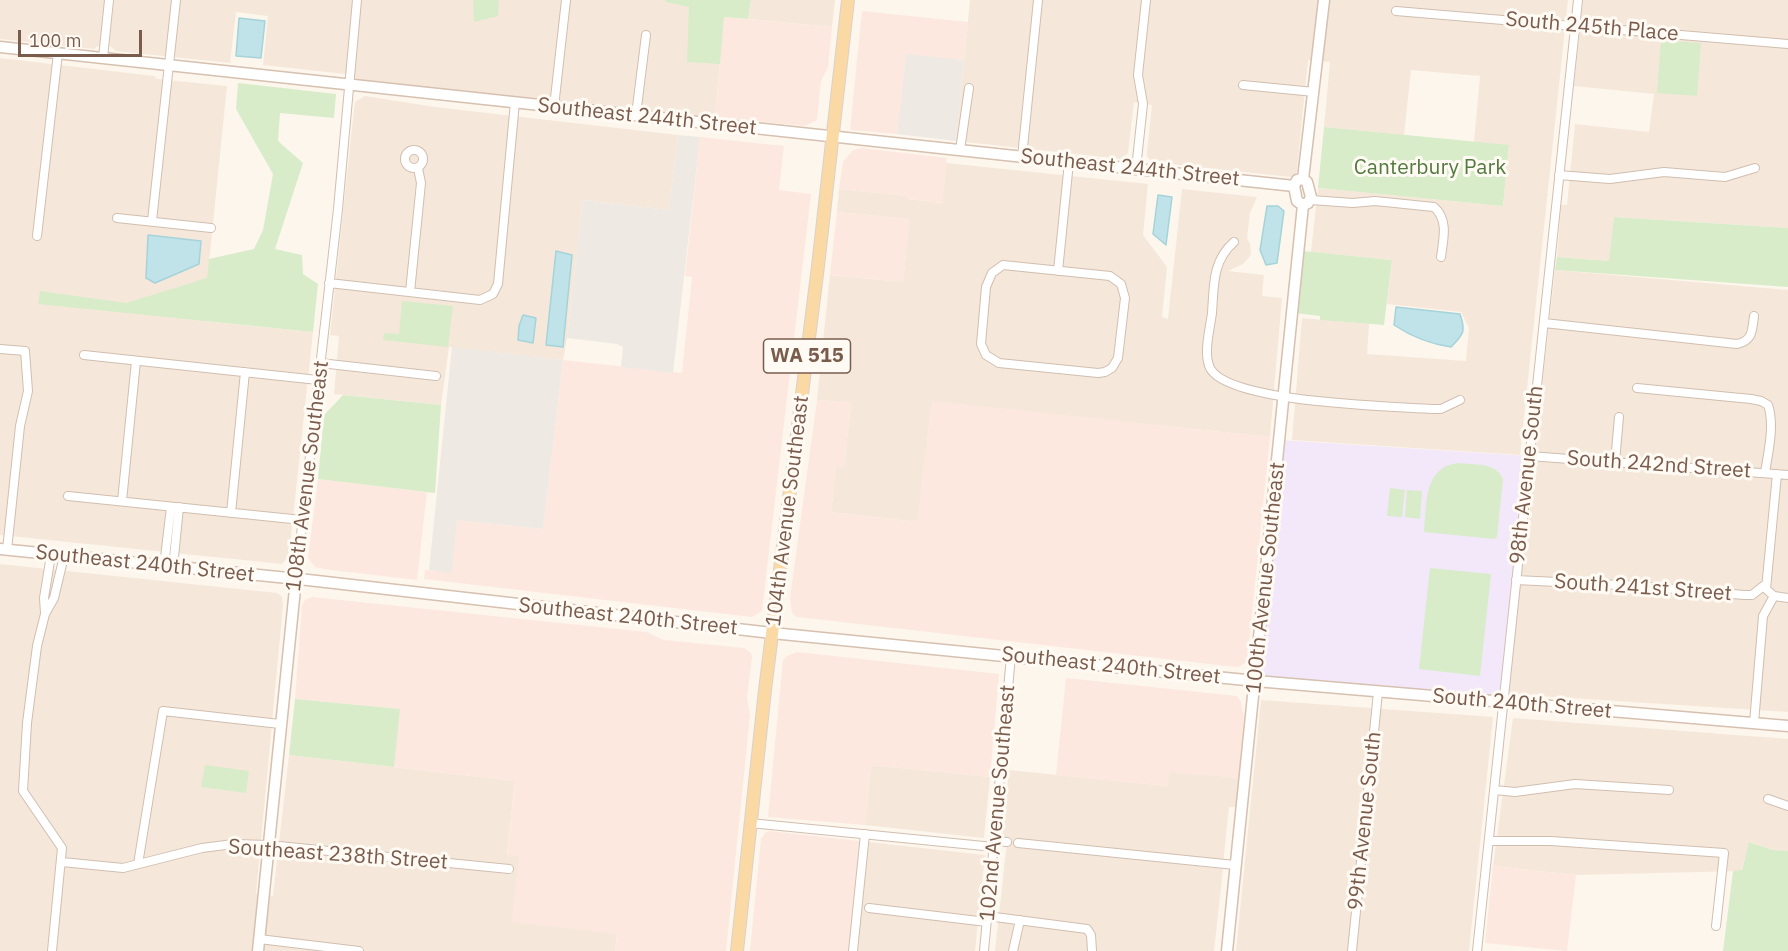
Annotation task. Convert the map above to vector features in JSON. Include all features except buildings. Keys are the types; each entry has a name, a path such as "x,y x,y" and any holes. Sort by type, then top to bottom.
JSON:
{"main road":[{"name":"104th Avenue Southeast","path":"737,951 772,633 818,266 848,0"}],"street":[{"path":"103,58 110,0"},
{"path":"152,221 176,0"},
{"name":"108th Avenue Southeast","path":"258,945 302,520 338,209 357,0"},
{"path":"554,106 566,0"},
{"path":"1022,157 1038,0"},
{"path":"1136,169 1143,104 1138,75 1146,0"},
{"path":"1303,179 1324,0"},
{"name":"98th Avenue South","path":"1477,951 1578,0"},
{"name":"South 245th Place","path":"1396,11 1788,44"},
{"path":"636,115 645,34"},
{"name":"Southeast 244th Street","path":"0,47 1294,186"},
{"path":"37,236 58,53"},
{"path":"1243,85 1314,92"},
{"path":"960,150 969,88"},
{"path":"329,283 480,300 493,294 498,284 515,102"},
{"path":"1058,271 1069,162"},
{"path":"410,292 421,183 418,168"},
{"path":"1559,175 1610,178 1664,172 1725,177 1755,168"},
{"path":"1303,179 1297,180 1294,186 1298,201 1346,203 1375,201 1434,207 1442,216 1444,226 1441,257"},
{"path":"1303,179 1307,182 1307,202"},
{"name":"100th Avenue Southeast","path":"1227,951 1284,397 1307,202"},
{"path":"117,218 211,228"},
{"path":"1234,242 1222,253 1217,266 1208,355 1209,365 1219,378 1259,394 1284,397 1432,409 1441,409 1460,400"},
{"path":"1007,265 1058,271 1110,276 1121,284 1125,298 1118,358 1112,368 1105,372 999,363 986,355 981,344 986,287 992,273 1007,265"},
{"path":"1544,323 1737,344 1748,341 1754,316"},
{"path":"0,349 25,351 28,391 20,426 4,550"},
{"path":"84,355 318,380"},
{"path":"122,501 136,360"},
{"path":"320,363 436,376"},
{"path":"231,513 245,372"},
{"path":"1637,388 1751,399 1768,405 1771,413 1771,426 1766,473"},
{"path":"1615,462 1619,417"},
{"name":"South 242nd Street","path":"1529,456 1788,475"},
{"path":"1754,723 1763,616 1769,591 1777,474"},
{"path":"68,496 302,520"},
{"path":"169,566 175,507"},
{"name":"Southeast 240th Street","path":"4,550 296,579 772,633 1256,681"},
{"path":"51,555 44,598 45,614 27,723 23,791 62,848 52,951"},
{"path":"45,614 54,598 64,556"},
{"name":"South 241st Street","path":"1516,580 1640,586 1744,595 1769,591 1788,598"},
{"name":"102nd Avenue Southeast","path":"984,951 1011,656"},
{"name":"South 240th Street","path":"1256,681 1788,726"},
{"name":"99th Avenue South","path":"1352,951 1378,692"},
{"path":"138,864 163,711 280,724"},
{"path":"1495,789 1515,792 1575,784 1669,790"},
{"path":"1768,799 1788,806"},
{"path":"750,823 994,844 1007,842"},
{"path":"854,951 865,834"},
{"path":"1489,841 1551,841 1724,853 1716,926"},
{"path":"1018,843 1235,865"},
{"name":"Southeast 238th Street","path":"62,862 123,868 202,848 233,844 269,845 509,869"},
{"path":"869,908 1020,920 1087,929 1091,935 1092,951"},
{"path":"1013,951 1020,920"},
{"path":"258,945 359,951"}],"shaded area":[{"path":"0,0 106,0 102,43 94,49 0,39"},
{"path":"114,0 703,0 724,17 715,117 357,80 354,75 263,65 268,16 236,12 230,63 116,51 109,45"},
{"path":"751,0 835,0 832,27 748,19"},
{"path":"970,0 1568,0 1520,455 1292,440 1302,318 1369,324 1367,354 1466,361 1469,328 1461,312 1387,304 1392,260 1311,252 1318,188 1503,206 1509,146 1474,142 1480,76 1411,70 1404,135 1324,127 1330,62 1308,60 1297,170 1295,176 1290,177 1152,162 1147,152 1152,105 1134,102 1128,153 1121,159 956,141"},
{"path":"1583,0 1788,0 1788,228 1614,217 1610,261 1557,257 1561,205 1567,205 1575,124 1649,132 1654,94 1574,86"},
{"path":"862,11 968,22 964,60 906,55 897,134 850,130"},
{"path":"724,17 832,27 828,67 821,81 817,120 805,126 715,117"},
{"path":"906,54 964,60 956,141 897,134"},
{"path":"0,58 227,86 203,321 313,332 289,555 282,564 0,535"},
{"path":"365,96 435,107 678,135 669,210 583,200 563,360 449,347 441,405 334,394 339,336 330,335 355,102"},
{"path":"678,135 700,137 673,373 621,367 623,347 617,344 567,338 583,200 669,210"},
{"path":"700,137 784,146 779,190 811,194 762,611 752,617 424,579 425,570 452,572 457,520 543,529 563,360 682,373 692,277 685,276"},
{"path":"861,148 947,158 942,203 908,199 907,196 839,189 843,162 853,150"},
{"path":"946,163 1148,184 1143,235 1167,267 1162,317 1168,319 1182,189 1257,197 1250,213 1247,238 1251,255 1243,264 1228,271 1264,275 1262,296 1282,298 1270,437 932,402 918,522 831,512 836,466 844,467 851,403 817,400 830,275 903,282 909,219 837,212 839,189 908,196 908,199 942,203"},
{"path":"837,212 910,219 903,282 830,275"},
{"path":"1555,270 1788,290 1788,712 1508,694"},
{"path":"452,347 563,360 543,529 457,520 452,573 429,570"},
{"path":"817,400 851,403 844,467 836,466 831,512 917,522 932,401 1270,437 1247,662 1238,667 1227,666 797,617 792,613 790,598"},
{"path":"1280,440 1529,456 1503,703 1256,681"},
{"path":"318,479 427,492 417,580 315,567 308,558"},
{"path":"0,564 277,593 282,597 256,894 273,896 289,755 515,781 507,854 519,856 617,934 615,951 0,951"},
{"path":"312,597 646,632 664,640 744,648 751,653 747,697 750,715 726,951 615,951 617,934 512,922 519,856 507,855 515,781 394,767 399,709 295,699 302,605 305,600"},
{"path":"797,652 999,674 990,777 871,765 865,825 768,817 783,660"},
{"path":"1066,678 1237,696 1241,702 1244,719 1239,778 1169,772 1168,786 1056,775"},
{"path":"1261,700 1493,717 1469,951 1236,951"},
{"path":"1513,718 1788,739 1788,851 1773,850 1750,842 1741,871 1576,875 1493,866"},
{"path":"871,765 990,777 984,838 865,825"},
{"path":"1009,770 1167,786 1169,771 1239,778 1236,807 1229,807 1223,864 1153,857 1153,861 1223,869 1214,951 995,951 1007,842 1002,841"},
{"path":"769,831 868,842 858,951 750,951 761,839"},
{"path":"868,842 985,855 975,951 858,951"},
{"path":"1493,866 1576,875 1567,951 1485,943"}],"green space":[{"path":"473,0 499,0 498,16 474,22"},
{"path":"665,0 751,0 748,19 724,17 720,64 687,62 689,7"},
{"path":"1661,40 1701,43 1697,96 1657,93"},
{"path":"238,83 336,94 334,118 280,113 278,141 303,163 275,249 302,255 303,274 318,284 313,332 38,304 40,291 126,303 207,278 209,259 254,249 263,230 273,174 236,109"},
{"name":"Canterbury Park","path":"1324,127 1509,145 1503,206 1318,188"},
{"path":"1614,217 1788,228 1788,287 1555,270 1557,257 1609,261"},
{"path":"1303,251 1392,260 1384,325 1320,320 1320,316 1295,313"},
{"path":"402,301 453,306 448,347 383,340 384,333 399,334"},
{"path":"343,395 441,405 435,493 318,479 324,415"},
{"path":"1458,463 1490,467 1503,479 1497,537 1494,539 1424,532 1427,499 1433,479 1447,466"},
{"path":"1390,488 1405,490 1402,517 1387,516"},
{"path":"1407,490 1422,491 1420,519 1405,517"},
{"path":"1430,568 1491,574 1480,676 1419,669"},
{"path":"295,699 400,709 394,767 289,755"},
{"path":"205,765 249,771 246,793 201,787"},
{"path":"1749,842 1773,850 1788,851 1788,951 1723,951 1733,871 1742,870"}],"water":[{"path":"239,18 265,21 261,58 236,56"},
{"path":"1158,195 1172,197 1166,245 1153,234"},
{"path":"1267,206 1278,206 1284,211 1277,263 1266,265 1260,250"},
{"path":"148,235 201,241 199,264 155,283 146,278"},
{"path":"556,251 572,255 563,347 546,345"},
{"path":"1396,307 1460,314 1463,332 1451,347 1421,339 1394,325"},
{"path":"523,315 536,318 533,343 518,340"}]}
